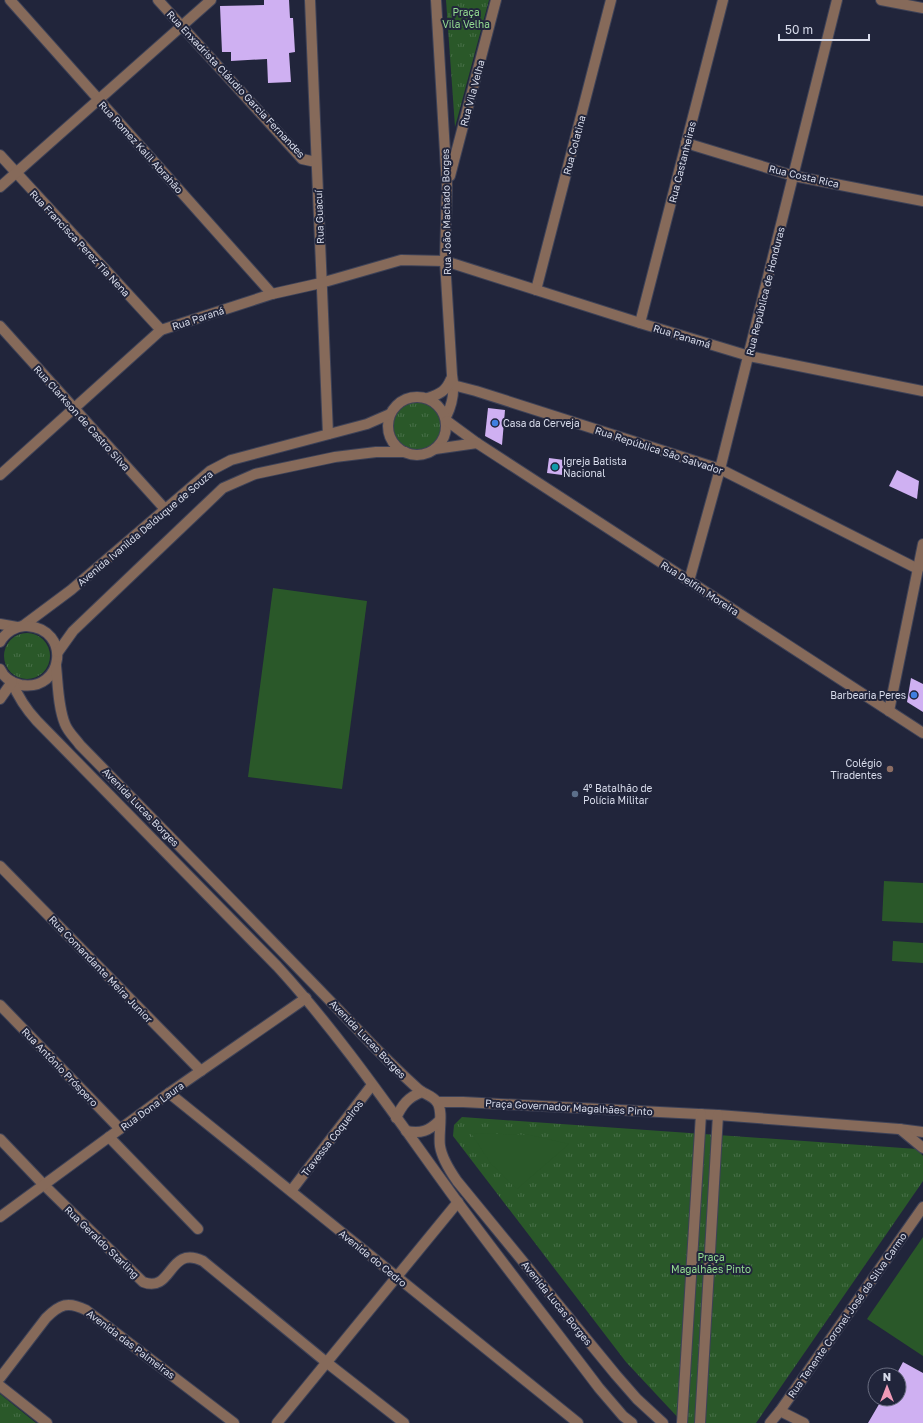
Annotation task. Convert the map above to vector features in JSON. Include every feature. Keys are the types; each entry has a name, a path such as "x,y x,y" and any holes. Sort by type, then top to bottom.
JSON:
{"street":[{"name":"Rua Romez Kalil Abrahão","path":"10,0 272,294"},
{"name":"Rua Enxadrista Cláudio Garcia Fernandes","path":"158,0 302,159 316,162"},
{"path":"0,187 210,0"},
{"name":"Rua Guacuí","path":"310,0 328,434"},
{"name":"Rua João Machado Borges","path":"436,0 448,186 445,261 452,382 451,406 446,419"},
{"name":"Rua Vila Velha","path":"448,186 496,0"},
{"name":"Rua Colatina","path":"536,290 611,0"},
{"name":"Rua Castanheiras","path":"640,323 723,0"},
{"name":"Rua República de Honduras","path":"689,581 749,356 837,0"},
{"path":"881,0 923,8"},
{"name":"Rua Costa Rica","path":"686,142 794,176 923,201"},
{"name":"Rua Francisca Perez Tia Nena","path":"0,155 161,330"},
{"name":"Rua Paraná","path":"0,474 161,330 272,294 322,283 401,260 445,261"},
{"name":"Rua Panamá","path":"445,261 749,356 923,392"},
{"name":"Rua Clarkson de Castro Silva","path":"0,326 165,509"},
{"path":"428,398 440,394 452,382"},
{"name":"Rua República São Salvador","path":"452,382 720,469 918,569"},
{"path":"435,449 441,444 447,429 446,419 442,409 436,402 419,396 410,397 395,406 390,414 388,432 398,448 405,452 413,455 421,455 435,449 477,443"},
{"name":"Avenida Ivanilda Delduque de Souza","path":"0,642 8,632 20,626 71,590 210,471 231,460 367,424 390,414"},
{"name":"Rua Delfim Moreira","path":"446,419 477,443 923,733"},
{"name":"Avenida Ivanilda Delduque de Souza","path":"58,652 72,631 223,488 255,474 334,457 376,452 405,452"},
{"path":"889,711 923,544"},
{"path":"0,624 36,626 46,632 54,641 58,652"},
{"name":"Avenida Lucas Borges","path":"58,652 56,666 62,715 65,725 80,745 292,961 387,1061 422,1092 429,1095 437,1102 440,1108 440,1147 444,1158 458,1181 616,1375 637,1399 663,1423"},
{"path":"0,671 12,682 30,686 43,682 54,672 56,666"},
{"path":"0,699 12,682"},
{"name":"Avenida Lucas Borges","path":"12,682 17,695 26,709 37,721 271,960 306,998 599,1388 620,1419 632,1423"},
{"name":"Rua Comandante Meira Junior","path":"0,866 201,1071"},
{"name":"Rua Dona Laura","path":"0,1217 169,1093 306,998"},
{"name":"Rua Antônio Próspero","path":"0,1005 120,1129"},
{"name":"Travessa Coqueiros","path":"291,1191 372,1085"},
{"path":"396,1118 405,1102 415,1094 422,1092"},
{"name":"Avenida do Cedro","path":"169,1093 578,1423"},
{"name":"Praça Governador Magalhães Pinto","path":"437,1102 463,1102 718,1115 923,1132"},
{"path":"682,1423 701,1114"},
{"path":"700,1423 718,1115"},
{"path":"406,1132 425,1132 432,1128 440,1120"},
{"path":"899,1129 923,1148"},
{"path":"109,1137 198,1229"},
{"name":"Rua Geraldo Starling","path":"0,1139 143,1282 154,1284 161,1281 182,1259 188,1256 203,1260 326,1362"},
{"path":"277,1423 458,1202"},
{"name":"Rua Tenente Coronel José da Silva Carmo","path":"770,1423 780,1411 923,1207"},
{"name":"Avenida das Palmeiras","path":"0,1378 46,1318 55,1309 64,1305 76,1305 86,1310 234,1423"},
{"path":"326,1362 404,1423"},
{"path":"0,1386 47,1423"},
{"path":"780,1411 804,1423"}],"green space":[{"name":"Praça Vila Velha","path":"446,0 489,0 455,127"},
{"path":"418,401 427,403 438,412 443,426 441,435 432,446 418,451 409,449 398,440 393,426 395,417 404,406"},
{"path":"273,588 367,601 342,789 248,777"},
{"path":"27,633 40,637 46,643 50,656 46,669 40,675 27,679 14,675 8,669 4,656 8,643 14,637"},
{"path":"884,881 923,883 923,923 882,921"},
{"path":"893,941 923,943 923,963 892,961"},
{"name":"Praça Magalhães Pinto","path":"462,1117 917,1149 923,1156 923,1181 756,1423 683,1423 626,1362 453,1136 454,1125"},
{"path":"471,1133 530,1135 569,1144 517,1189 491,1164"},
{"path":"923,1237 923,1356 867,1319"},
{"path":"0,1394 36,1423 0,1423"}],"building":[{"path":"264,0 289,0 290,18 293,18 295,52 289,53 291,82 268,83 267,59 231,61 231,52 222,52 220,6 264,5"},
{"name":"Casa da Cerveja","path":"488,408 505,410 502,445 485,436"},
{"name":"Igreja Batista Nacional","path":"549,458 564,460 562,475 547,473"},
{"path":"897,470 919,481 917,499 889,486"},
{"name":"Barbearia Peres","path":"911,678 923,684 923,712 907,702"},
{"path":"903,1362 923,1373 923,1423 868,1423 877,1407 907,1407 907,1367 900,1367"}],"place":[{"name":"Casa da Cerveja","path":"495,423"},
{"name":"Igreja Batista Nacional","path":"555,467"},
{"name":"Barbearia Peres","path":"914,695"},
{"name":"Colégio Tiradentes","path":"890,769"},
{"name":"4° Batalhão de Polícia Militar","path":"575,794"}]}
